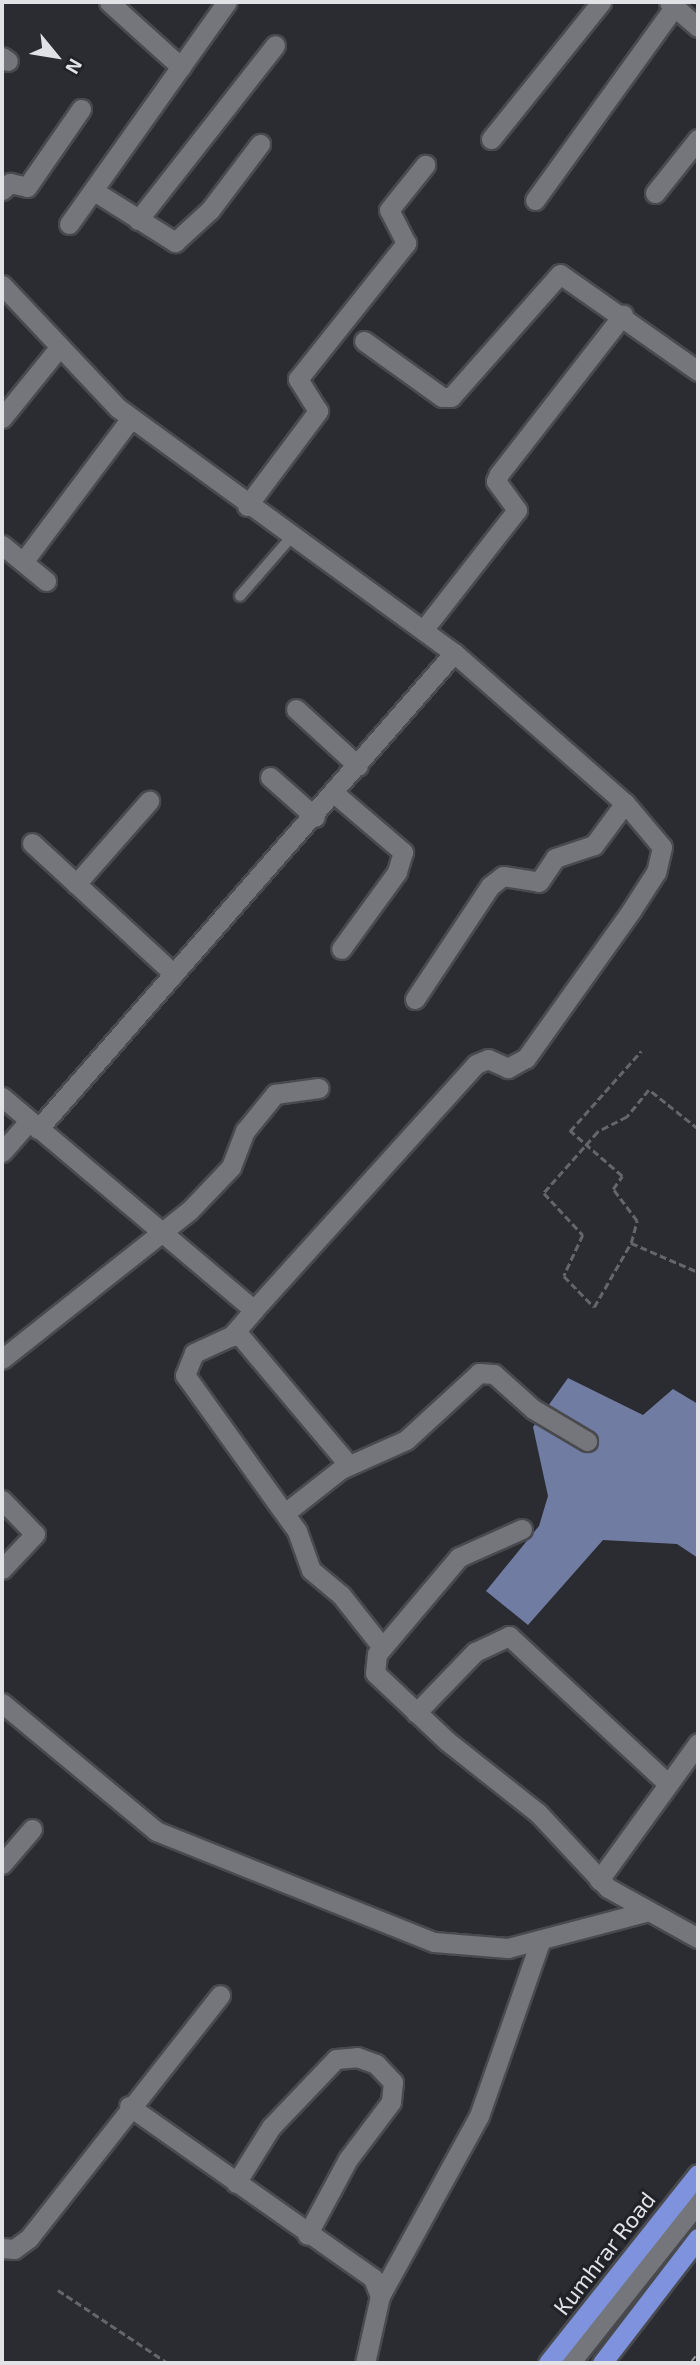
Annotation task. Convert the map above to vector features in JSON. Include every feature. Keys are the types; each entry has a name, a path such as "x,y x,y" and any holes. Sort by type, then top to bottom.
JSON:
{"highway":[{"name":"Kumhrar Road","path":"548,2363 698,2174"},
{"path":"602,2363 698,2238"}],"street":[{"path":"109,2 181,67"},
{"path":"69,224 227,2"},
{"path":"491,139 601,2"},
{"path":"535,200 671,4 698,27"},
{"path":"138,220 275,45"},
{"path":"2,190 10,183 27,187 81,109"},
{"path":"655,193 698,139"},
{"path":"94,191 167,241 183,239 260,144"},
{"path":"247,506 318,411 298,379 406,243 388,210 425,165"},
{"path":"364,341 447,398 560,274 623,315 698,371"},
{"path":"5,295 57,350 131,418 247,506 293,535 424,629 625,803 655,833 661,859 566,1007 517,1067 488,1059 475,1064 236,1331 194,1353 185,1375 285,1513 311,1570 341,1595 382,1647"},
{"path":"424,629 517,510 496,481 499,474 623,315"},
{"path":"2,418 57,350"},
{"path":"23,562 131,418"},
{"path":"2,545 46,581"},
{"path":"2,1152 34,1125 174,974 315,817 454,653"},
{"path":"296,709 358,766"},
{"path":"270,777 315,817"},
{"path":"334,793 403,852 397,872 341,949"},
{"path":"76,884 149,801"},
{"path":"415,999 490,886 503,876 539,883 555,858 594,845 625,803"},
{"path":"32,843 174,974"},
{"path":"2,1359 165,1233 231,1167 245,1131 275,1094 319,1088"},
{"path":"2,1097 254,1310"},
{"path":"236,1331 349,1465"},
{"path":"285,1513 349,1465 406,1440 487,1371 587,1441"},
{"path":"2,1500 35,1534 2,1569"},
{"path":"522,1530 459,1557 382,1647 375,1673 416,1713 538,1813 599,1880 645,1912 698,1938"},
{"path":"416,1713 475,1652 509,1636 667,1783"},
{"path":"2,1703 136,1818 170,1839 286,1878 435,1942 489,1949 540,1942 645,1912"},
{"path":"599,1880 698,1743"},
{"path":"2,1864 32,1829"},
{"path":"365,2363 380,2296 479,2116 540,1942"},
{"path":"2,2248 14,2249 29,2238 129,2106 220,1995"},
{"path":"236,2183 271,2127 336,2059 357,2056 376,2064 393,2082 391,2102 342,2167 307,2235"},
{"path":"129,2106 307,2235 373,2278 380,2296"},
{"path":"570,2363 698,2202"}],"lane":[{"path":"240,596 293,535"}],"path":[{"path":"641,1051 570,1131 586,1146 622,1175 613,1189 637,1221 631,1243 594,1307 564,1276 583,1235 544,1193 586,1146 627,1117 649,1090 698,1129"},
{"path":"631,1243 698,1272"},
{"path":"58,2290 168,2363"}],"water":[{"path":"568,1378 643,1415 673,1389 698,1404 698,1558 677,1544 603,1540 528,1625 486,1591 539,1526 548,1496 533,1427"}],"railway":[{"path":"694,2363 698,2358"}]}
